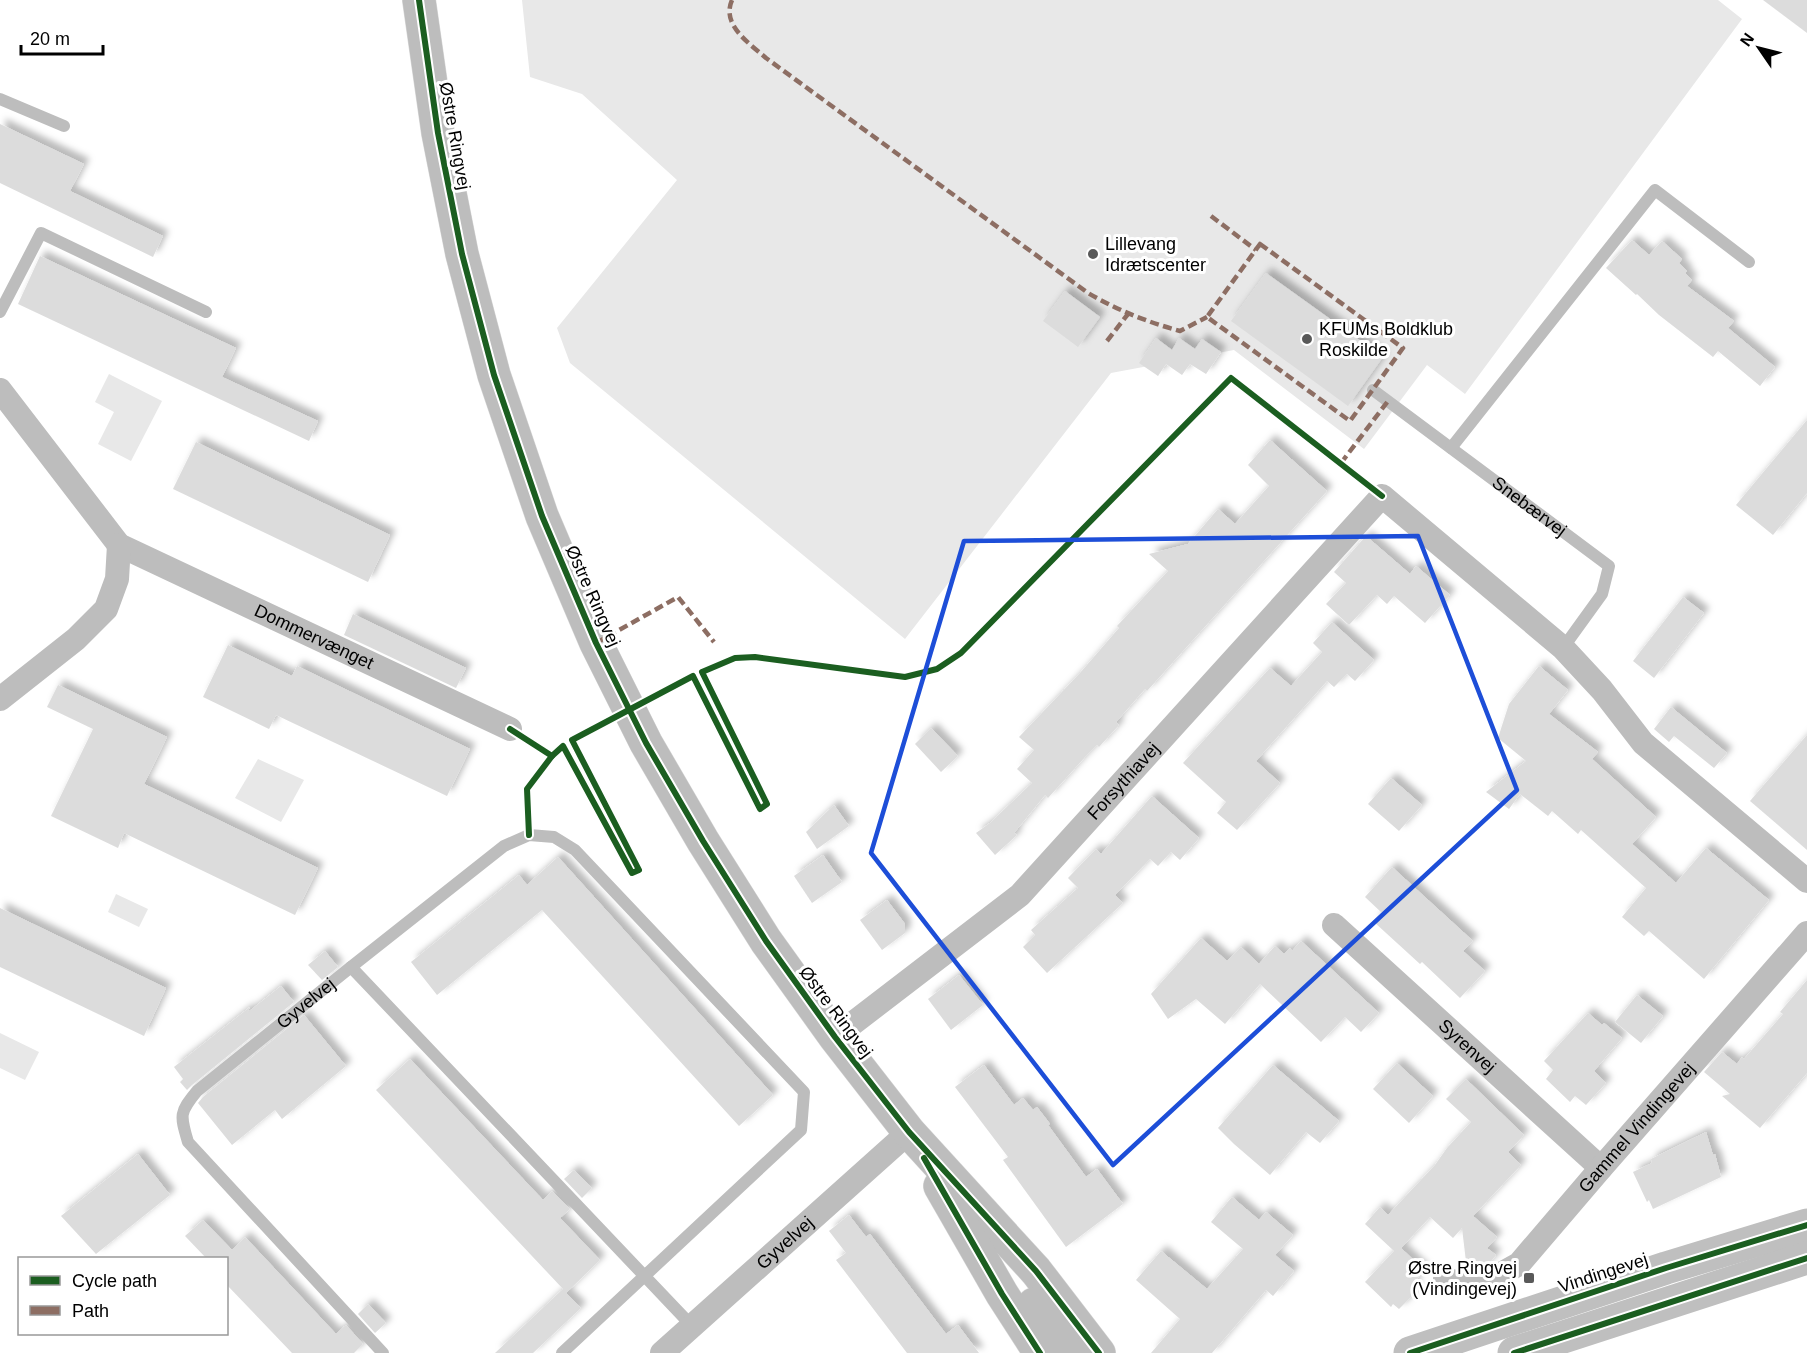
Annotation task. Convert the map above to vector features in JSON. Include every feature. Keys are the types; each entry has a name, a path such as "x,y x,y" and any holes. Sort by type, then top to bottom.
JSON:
{"main road":[{"name":"Østre Ringvej","path":"418,0 438,133 462,254 494,375 542,516 596,643 646,743 765,941 835,1036 909,1132 1036,1271 1099,1353"},
{"name":"Østre Ringvej","path":"909,1132 1002,1294 1040,1353"},
{"path":"959,1220 1032,1303 1068,1353"},
{"name":"Vindingevej","path":"1410,1353 1666,1268 1807,1225"},
{"path":"1514,1353 1807,1258"}],"street":[{"name":"Dommervænget","path":"0,390 119,546 510,729"},
{"name":"Forsythiavej","path":"835,1036 1020,895 1382,496 1563,648"},
{"path":"0,699 76,639 106,609 117,579 119,546"},
{"path":"1563,648 1602,690 1643,743 1807,881"},
{"name":"Syrenvej","path":"1334,925 1601,1168"},
{"name":"Gammel Vindingevej","path":"1445,1279 1464,1284 1483,1284 1519,1264 1807,933"},
{"name":"Gyvelvej","path":"662,1353 909,1132"}],"lane":[{"path":"0,99 64,126"},
{"path":"1451,448 1654,190 1749,262"},
{"path":"0,312 41,233 206,312"},
{"name":"Snebærvej","path":"1373,390 1609,566 1602,594 1563,648"},
{"path":"351,967 504,846 529,835 554,837 575,850 804,1092 801,1130 562,1353"},
{"name":"Gyvelvej","path":"384,1353 188,1142 182,1123 184,1107 198,1090 351,967 692,1326"}],"highlighted area":[{"path":"1418,536 1517,790 1113,1165 871,853 964,541"}],"shaded area":[{"name":"Lillevang Idrætscenter","path":"522,0 1718,0 1742,19 1465,394 1427,365 1364,449 1234,350 1111,373 905,639 570,363 557,328 677,180 582,94 530,77"},
{"path":"109,374 162,401 131,461 98,444 114,412 95,402"},
{"path":"258,759 304,780 281,822 235,798"},
{"path":"116,894 148,909 139,927 108,912"},
{"path":"0,1033 39,1052 25,1080 0,1068"}],"building":[{"path":"1763,0 1807,0 1807,33"},
{"path":"0,124 84,164 70,191 163,236 153,257 0,183"},
{"path":"1632,240 1649,255 1662,241 1682,259 1679,263 1692,280 1687,286 1734,321 1728,328 1775,367 1760,386 1718,351 1713,357 1659,315 1606,268"},
{"path":"40,256 236,348 222,377 318,421 309,441 18,304"},
{"name":"KFUMs Boldklub Roskilde","path":"1266,273 1383,357 1348,406 1231,321"},
{"path":"1065,291 1100,317 1078,347 1043,321"},
{"path":"1156,338 1172,350 1179,338 1195,349 1202,339 1221,352 1206,374 1190,364 1182,375 1166,364 1158,376 1139,363"},
{"path":"1807,420 1807,493 1773,535 1736,505"},
{"path":"1270,440 1327,491 1147,691 1145,689 1116,722 1119,725 1099,747 1097,745 1048,798 1045,795 1014,833 1017,835 995,855 976,833 990,823 1032,783 1017,769 1034,750 1019,737 1080,673 1119,628 1117,626 1168,571 1149,554 1188,544 1218,509 1235,524 1269,486 1248,465"},
{"path":"196,442 390,535 368,582 173,489"},
{"path":"1366,536 1410,574 1416,566 1450,595 1425,623 1394,596 1387,604 1377,595 1349,625 1326,604 1346,583 1334,572"},
{"path":"1683,597 1704,613 1654,678 1633,661"},
{"path":"353,614 466,668 456,688 344,635"},
{"path":"1332,622 1374,660 1355,681 1347,674 1334,687 1327,681 1256,761 1280,783 1237,830 1217,813 1226,802 1183,763 1270,668 1291,686 1322,652 1313,643"},
{"path":"228,645 292,676 297,666 470,749 447,796 276,715 269,729 203,697"},
{"path":"1539,666 1568,690 1549,714 1598,752 1592,759 1656,817 1632,844 1676,883 1706,848 1769,900 1704,979 1649,931 1644,936 1622,917 1646,888 1581,830 1578,834 1552,811 1548,816 1520,794 1509,809 1486,792 1526,761 1498,738 1509,704"},
{"path":"58,685 167,737 144,784 318,868 295,915 124,833 118,848 51,816 93,729 47,707"},
{"path":"1671,707 1727,753 1714,768 1674,736 1669,742 1654,729"},
{"path":"931,728 958,756 941,772 915,744"},
{"path":"1807,735 1807,850 1750,801"},
{"path":"1391,778 1422,805 1399,831 1368,804"},
{"path":"1152,796 1199,838 1180,860 1171,852 1158,866 1150,859 1115,895 1123,903 1047,973 1023,947 1035,935 1031,930 1078,888 1068,878 1096,849 1101,854"},
{"path":"834,805 849,826 817,849 806,832"},
{"path":"823,855 842,882 812,903 794,876"},
{"path":"558,857 773,1095 739,1126 542,910 437,995 411,962 519,875 527,885"},
{"path":"1392,867 1473,941 1463,951 1485,971 1460,998 1422,962 1420,964 1374,922 1382,913 1365,897"},
{"path":"887,900 905,924 905,933 882,950 860,920"},
{"path":"0,908 166,988 144,1036 0,967"},
{"path":"1201,938 1227,961 1241,947 1259,964 1275,946 1284,954 1290,948 1292,951 1301,941 1379,1013 1361,1032 1345,1017 1321,1042 1260,984 1225,1024 1196,999 1168,1019 1151,994"},
{"path":"325,951 338,967 322,980 308,965"},
{"path":"959,975 983,1005 951,1030 928,999"},
{"path":"1807,980 1807,1073 1760,1128 1722,1096 1730,1094 1704,1072 1722,1052 1737,1064 1742,1057 1744,1059 1783,1014 1780,1012"},
{"path":"281,986 294,1002 187,1090 180,1082 183,1079 174,1067 250,1007 247,1013"},
{"path":"1637,995 1663,1016 1641,1043 1615,1022"},
{"path":"1588,1013 1622,1038 1594,1071 1606,1083 1586,1105 1575,1096 1570,1102 1546,1079 1553,1070 1544,1061"},
{"path":"304,1015 346,1066 282,1119 275,1110 232,1145 198,1103"},
{"path":"410,1059 543,1200 552,1191 570,1209 560,1218 600,1260 566,1293 581,1308 533,1353 495,1353 563,1289 376,1090"},
{"path":"1397,1063 1433,1096 1409,1123 1373,1089"},
{"path":"984,1065 1014,1105 1023,1098 1033,1110 1037,1107 1086,1177 1097,1169 1123,1204 1066,1247 1003,1160 1008,1157 955,1087"},
{"path":"1273,1065 1339,1121 1320,1143 1306,1132 1270,1175 1218,1128"},
{"path":"1466,1079 1524,1135 1508,1152 1521,1165 1473,1216 1497,1237 1487,1248 1496,1255 1488,1265 1479,1270 1467,1270 1462,1228 1453,1238 1430,1217 1401,1248 1424,1270 1412,1285 1418,1290 1399,1309 1393,1304 1391,1307 1365,1282 1394,1251 1365,1224 1380,1207 1388,1215 1471,1122 1446,1099"},
{"path":"1706,1132 1721,1177 1653,1209 1649,1200 1647,1202 1633,1172 1652,1163 1651,1159"},
{"path":"138,1154 170,1195 96,1254 61,1216"},
{"path":"574,1170 592,1188 582,1198 564,1179"},
{"path":"1232,1197 1259,1220 1266,1212 1293,1235 1275,1255 1294,1271 1273,1296 1266,1290 1212,1353 1151,1353 1180,1319 1136,1280 1161,1251 1207,1289 1243,1249 1211,1222"},
{"path":"849,1215 866,1237 870,1234 946,1334 958,1325 979,1353 907,1353 836,1260 846,1253 829,1231"},
{"path":"203,1220 232,1250 245,1237 336,1334 346,1325 363,1344 354,1353 292,1353 228,1286 228,1257 205,1257 185,1236"},
{"path":"368,1304 386,1323 375,1333 358,1314"}],"marked path":[{"path":"732,0 730,18 733,25 738,33 766,58 1088,293 1133,315 1180,331 1207,317"},
{"path":"1211,216 1256,250"},
{"path":"1260,244 1403,348 1350,421 1207,317 1260,244"},
{"path":"1107,341 1128,314"},
{"path":"1341,463 1388,401"},
{"path":"596,643 678,597 714,642"}],"cycle path":[{"path":"419,0 438,133 462,254 494,375 542,516 596,643 646,743 703,841 766,941 835,1037 909,1132 1036,1271 1099,1353"},
{"path":"510,729 552,756 563,746 632,873 639,870 572,740 693,676 760,809 767,804 702,672 735,658 755,657 905,677 937,669 961,653 1231,378 1382,496"},
{"path":"529,835 527,789 552,756"},
{"path":"924,1158 1002,1294 1040,1353"},
{"path":"1410,1353 1666,1268 1807,1225"},
{"path":"1514,1353 1807,1258"}],"place":[{"name":"Lillevang Idrætscenter","path":"1093,254"},
{"name":"KFUMs Boldklub Roskilde","path":"1307,339"},
{"name":"Østre Ringvej (Vindingevej)","path":"1529,1278"}]}
